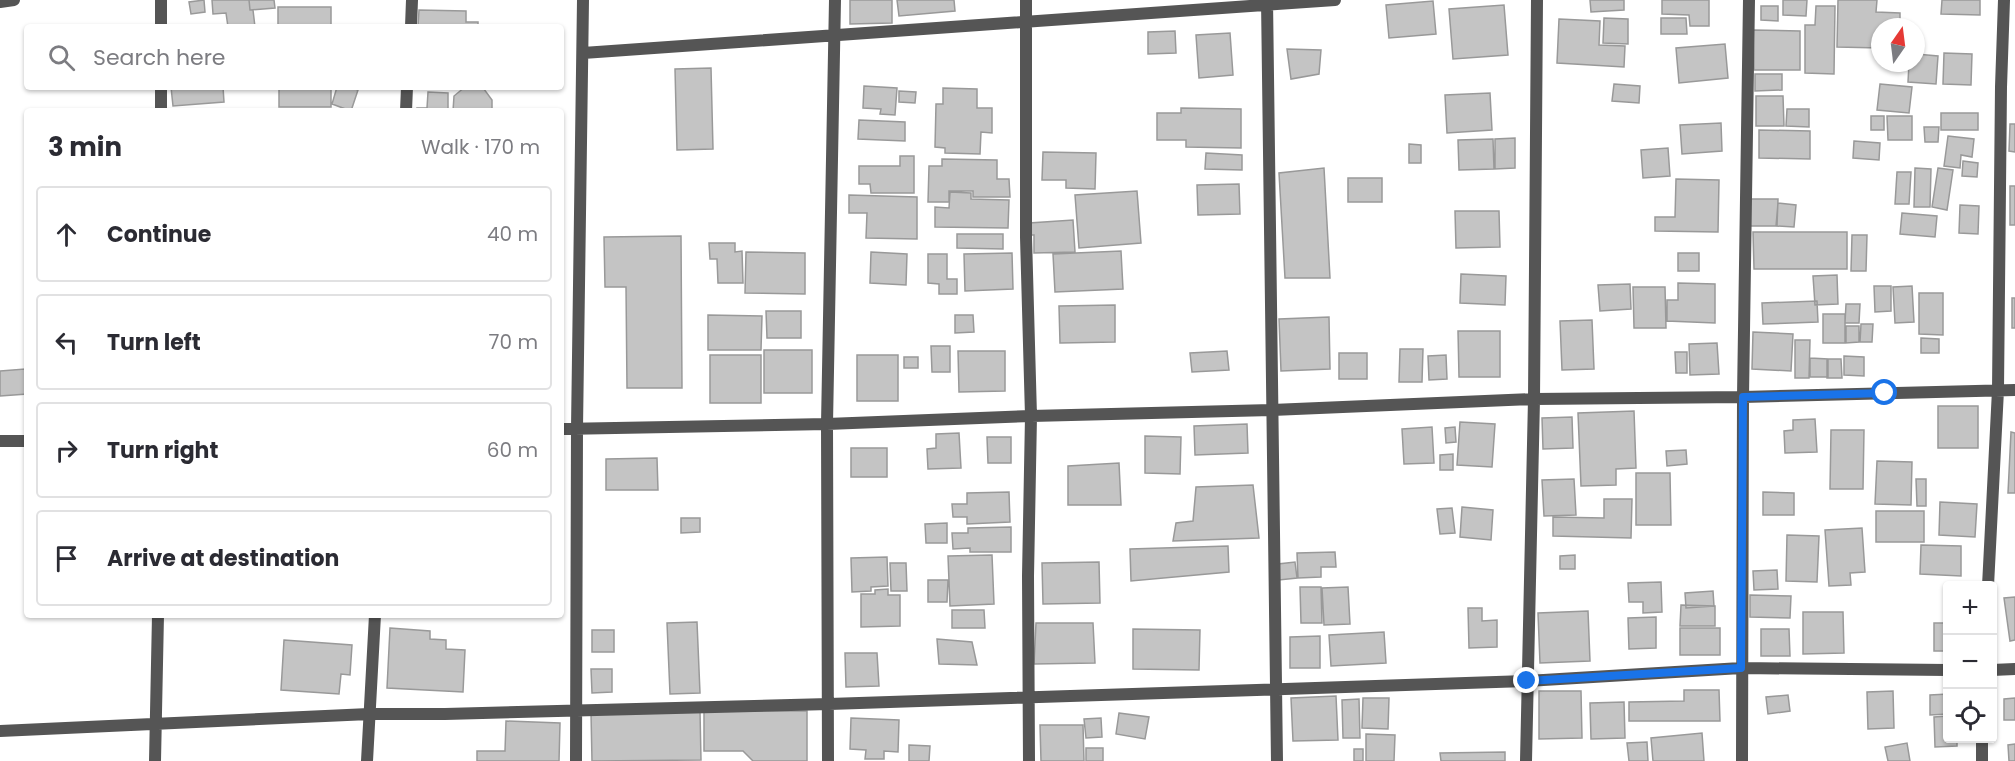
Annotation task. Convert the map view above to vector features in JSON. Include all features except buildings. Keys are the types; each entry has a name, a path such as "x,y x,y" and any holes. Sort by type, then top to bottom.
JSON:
{"street":[{"path":"0,2 14,0"},
{"path":"161,0 161,24"},
{"path":"411,24 412,0"},
{"path":"576,761 577,428 583,0"},
{"path":"828,761 827,424 835,0"},
{"path":"1026,0 1026,237 1031,416 1029,761"},
{"path":"583,53 1335,0"},
{"path":"1526,761 1534,399 1537,0"},
{"path":"1742,761 1743,397 1749,0"},
{"path":"1989,581 1998,390 2004,0"},
{"path":"1267,3 1277,761"},
{"path":"161,90 161,108"},
{"path":"405,108 407,90"},
{"path":"564,429 827,424 1534,399 1743,397 2015,390"},
{"path":"0,441 24,441"},
{"path":"155,761 158,618"},
{"path":"367,761 375,618"},
{"path":"0,731 369,714 829,704 1527,681 1741,668 1943,670"},
{"path":"1997,670 2015,669"},
{"path":"1982,743 1982,761"}],"route":[{"path":"1527,681 1741,668 1743,397 1885,393"}]}
